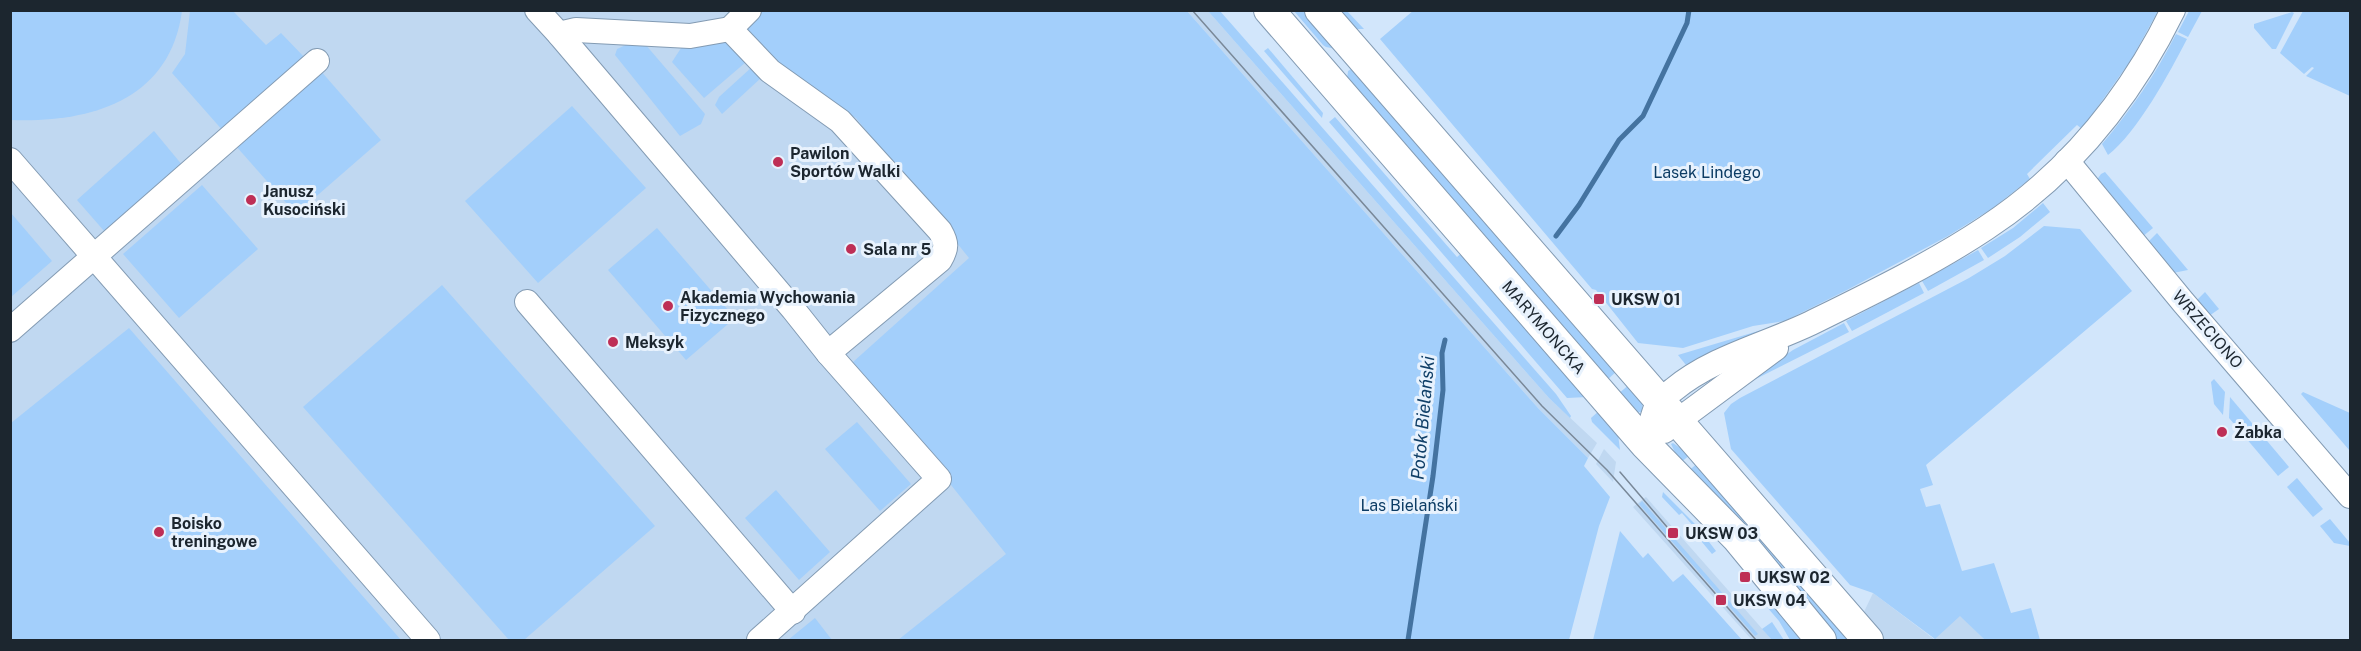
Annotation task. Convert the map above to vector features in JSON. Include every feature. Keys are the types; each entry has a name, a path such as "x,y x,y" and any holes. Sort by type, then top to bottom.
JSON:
{"main road":[{"name":"MARYMONCKA","path":"1269,10 1645,444 1737,538 1821,640"},
{"path":"1320,10 1868,640"}],"street":[{"path":"537,10 828,353 939,479 759,640"},
{"path":"559,34 576,30 690,36 730,29 749,10"},
{"path":"1645,444 1700,370 1809,324 1908,273 1985,229 2026,199 2067,161 2116,105 2173,10"},
{"path":"730,29 770,71 840,121 940,231 945,240 946,249 940,260 828,353"},
{"path":"10,330 317,61"},
{"path":"10,160 428,640"},
{"name":"WRZECIONO","path":"2067,161 2183,302 2350,496"},
{"path":"527,302 793,612"}],"shaded area":[{"name":"Akademia Wychowania Fizycznego","path":"10,11 1173,11 1229,640 11,640"},
{"path":"1187,11 1208,11 1549,398 1597,443 1588,458 1538,408"},
{"path":"1604,449 1616,462 1613,482 1596,464"},
{"path":"1646,497 1772,640 1752,640 1633,507"},
{"path":"1873,593 1934,639 1960,615 1985,640 1885,640 1863,614"}],"green space":[{"path":"11,10 182,11 174,42 161,66 143,86 121,100 96,111 69,117 11,120"},
{"name":"Las Bielański","path":"761,10 1187,11 1538,408 1588,458 1584,466 1610,497 1599,526 1569,640 898,640 1006,554 853,362 969,258 856,118 802,84 744,29"},
{"name":"Lasek Lindego","path":"1414,10 2158,11 2131,60 2082,129 2077,125 2027,174 2030,179 1993,208 1948,236 1785,321 1753,326 1683,348 1638,343 1596,290 1592,289 1380,39"},
{"path":"190,11 233,11 266,45 281,33 307,60 224,132 172,73 185,54"},
{"path":"1208,11 1220,11 1556,394 1571,416 1570,418 1549,398"},
{"path":"1294,11 1307,11 1336,49 1323,45"},
{"path":"1335,11 1347,11 1364,29 1353,29"},
{"path":"2189,11 2202,11 2188,37 2178,32"},
{"path":"2303,11 2350,11 2350,96 2306,76 2314,68 2312,67 2304,74 2280,53"},
{"path":"2294,13 2276,49 2272,49 2254,28 2254,24"},
{"path":"2176,34 2187,39 2172,68 2130,132 2108,155 2102,144 2142,91"},
{"path":"720,36 746,62 704,98 672,62 683,45"},
{"path":"630,43 645,44 705,114 701,124 680,136 615,55 617,49"},
{"path":"1268,48 1323,113 1322,118 1264,51"},
{"path":"752,67 762,77 722,114 715,105 719,97"},
{"path":"1353,68 1618,370 1606,381 1347,79 1348,71"},
{"path":"320,70 381,140 296,214 235,145"},
{"path":"572,106 646,188 538,283 465,201"},
{"path":"1335,117 1457,257 1464,251 1587,397 1567,398 1329,122"},
{"path":"154,131 183,166 105,232 77,200"},
{"path":"2105,172 2153,228 2142,237 2096,181"},
{"path":"202,185 258,249 179,318 123,254"},
{"path":"2043,203 2050,212 2020,237 1988,258 1981,248 2013,228"},
{"path":"11,213 52,261 10,297"},
{"path":"2044,226 2080,229 2132,291 1926,465 1933,485 1920,489 1926,507 1940,504 1962,571 1994,563 2011,613 2031,608 2040,640 1985,640 1960,616 1935,639 1873,593 1850,585 1731,449 1724,413 1740,398 1969,278 2005,256"},
{"path":"657,228 735,318 686,360 608,270"},
{"path":"2157,233 2188,270 2173,273 2148,242"},
{"path":"1978,250 1984,260 1928,291 1922,281"},
{"path":"1919,283 1924,293 1852,331 1846,321"},
{"path":"442,285 655,526 524,640 509,640 303,407"},
{"path":"2205,292 2219,309 2209,316 2196,301"},
{"path":"1844,323 1849,332 1734,390 1793,350"},
{"name":"Boisko treningowe","path":"129,328 401,640 11,640 11,423"},
{"path":"1765,329 1686,365 1678,355"},
{"path":"2214,379 2225,392 2223,415 2214,404 2211,382"},
{"path":"1630,384 1642,402 1643,412 1637,412 1618,394"},
{"path":"2303,392 2350,413 2350,451 2301,394"},
{"path":"2230,397 2289,467 2278,476 2229,418"},
{"path":"1600,410 1618,434 1620,450 1592,422 1591,418"},
{"path":"857,422 911,484 880,511 825,449"},
{"path":"1673,443 1690,455 1680,463 1671,444"},
{"path":"1698,463 1852,640 1833,640 1687,472"},
{"path":"2297,478 2323,509 2313,517 2287,487"},
{"path":"776,490 830,552 799,580 745,518"},
{"path":"1663,492 1696,525 1716,551 1712,554 1691,529 1694,527 1682,513 1679,515 1662,497"},
{"path":"1642,501 1758,634 1755,636 1639,504"},
{"path":"2330,519 2350,546 2334,543 2320,526"},
{"path":"1620,531 1643,558 1648,553 1673,582 1683,574 1742,640 1593,640"},
{"path":"1764,596 1803,640 1790,640 1779,621 1760,599"},
{"path":"815,618 832,640 788,640"},
{"path":"1772,622 1784,640 1772,640 1762,629"}],"waterway":[{"name":"Potok Bielański","path":"1556,236 1579,205 1619,140 1643,116 1687,23 1689,10"},
{"name":"Potok Bielański","path":"1408,640 1433,476 1443,390 1442,353 1445,340"}],"tram line":[{"path":"1192,10 1542,406 1607,470 1756,640"},
{"path":"1620,472 1673,534"}],"place":[{"name":"Pawilon Sportów Walki","path":"778,162"},
{"name":"Janusz Kusociński","path":"251,200"},
{"name":"Sala nr 5","path":"851,249"},
{"name":"UKSW 01","path":"1599,299"},
{"name":"Akademia Wychowania Fizycznego","path":"668,306"},
{"name":"Meksyk","path":"613,342"},
{"name":"Żabka","path":"2222,432"},
{"name":"Boisko treningowe","path":"159,532"},
{"name":"UKSW 03","path":"1673,533"},
{"name":"UKSW 02","path":"1745,577"},
{"name":"UKSW 04","path":"1721,600"}]}
